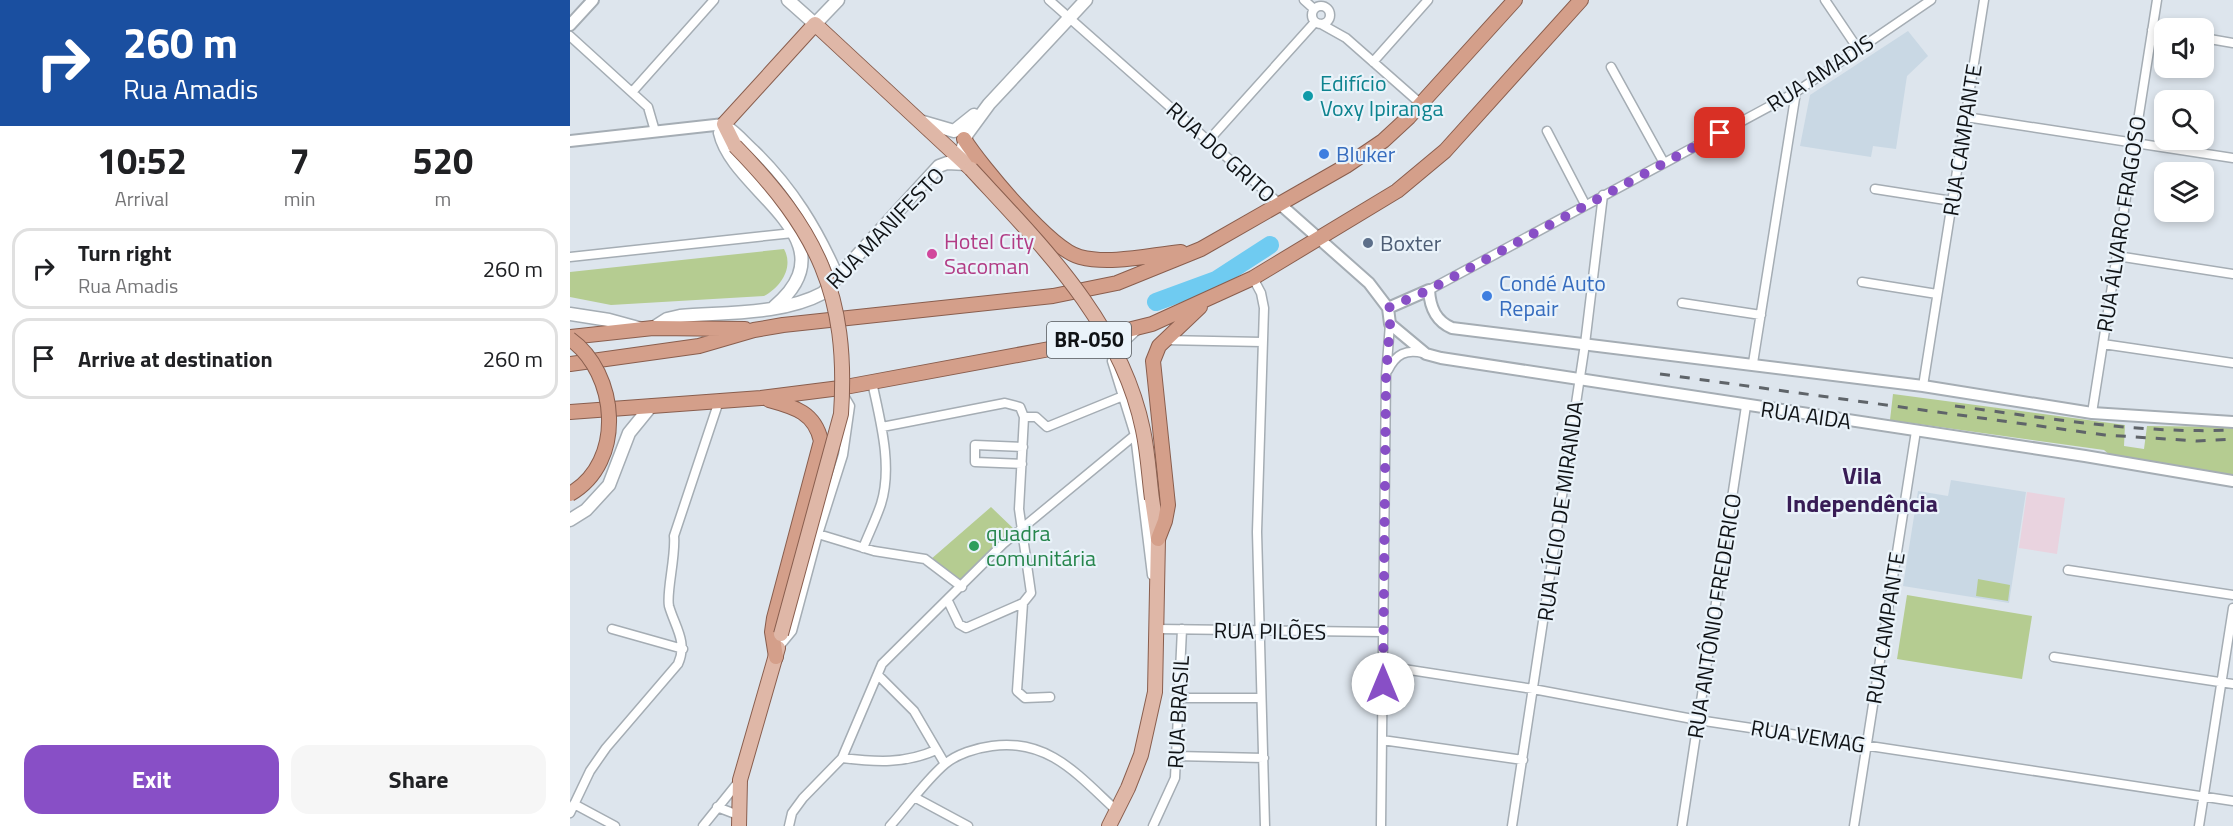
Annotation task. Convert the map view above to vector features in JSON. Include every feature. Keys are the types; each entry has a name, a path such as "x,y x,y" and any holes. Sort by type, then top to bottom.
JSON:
{"highway":[{"name":"BR-050","path":"570,364 699,346 754,330 1053,296 1117,283 1201,249 1285,208 1368,152 1421,104 1515,0"},
{"name":"BR-050","path":"570,422 632,408 761,398 840,388 1055,348 1141,327 1210,299 1320,239 1378,203 1432,163 1581,0"},
{"path":"964,139 986,170 1053,240 1071,254 1092,259 1125,258 1201,249"},
{"path":"1158,539 1165,521 1167,505 1153,361 1164,340 1210,299"},
{"path":"570,338 648,328 754,330"},
{"path":"570,338 584,349 597,370 606,393 610,421 605,447 592,473 570,494"},
{"path":"761,398 803,412 816,424 821,441 774,618 772,632 779,646"},
{"path":"570,412 632,408"}],"main road":[{"path":"788,0 923,122 969,167 1071,280 1116,353 1134,397 1144,431 1158,539 1157,681 1141,755 1109,826"},
{"path":"773,307 789,292 800,270 801,257 793,233 778,209 729,155 720,134 724,124 838,0"},
{"path":"964,139 989,104 1086,0"},
{"path":"923,122 954,131 989,104"},
{"path":"724,124 735,146 782,196 813,246 833,301 840,334 843,382 841,414 779,646 740,780 739,820"},
{"name":"RUA MANIFESTO","path":"648,328 680,316 773,307 812,298 823,293 939,166 947,163 969,167 964,139"},
{"path":"570,314 648,328"},
{"path":"570,520 586,510 609,485 629,433 651,406"}],"street":[{"path":"570,25 593,0"},
{"path":"633,91 714,0"},
{"name":"RUA DO GRITO","path":"1049,0 1369,283 1388,308"},
{"path":"1304,0 1314,9"},
{"path":"1373,62 1428,0"},
{"path":"1825,0 1858,49"},
{"name":"RUA AMADIS","path":"1388,308 1429,290 1796,92 1931,0"},
{"name":"RUA CAMPANTE","path":"1923,386 1984,0"},
{"name":"RUA ÁLVARO FRAGOSO","path":"2092,413 2157,0"},
{"path":"1209,140 1318,23 1327,21 1328,12 1334,1"},
{"path":"1314,9 1320,6 1328,12 1346,38"},
{"path":"1314,9 1312,13 1318,23 1346,38 1421,104"},
{"path":"570,36 648,107 655,131"},
{"path":"2214,40 2233,43"},
{"path":"1611,67 1664,163"},
{"path":"1753,363 1796,92"},
{"path":"1966,117 2233,158"},
{"path":"570,141 724,124 760,155 797,196 822,238 839,276"},
{"path":"1547,131 1586,204"},
{"path":"1875,189 1952,201"},
{"name":"RUA LÍCIO DE MIRANDA","path":"1512,826 1585,344 1603,195"},
{"path":"570,257 793,233"},
{"path":"2117,256 2233,274"},
{"path":"1252,278 1263,300 1257,532 1265,826"},
{"path":"1862,282 1937,294"},
{"name":"RUA AIDA","path":"1429,290 1440,322 1452,328 1753,363 1923,386 2092,413 2233,422"},
{"path":"1682,303 1761,315"},
{"path":"1381,826 1386,376 1390,324 1388,308"},
{"name":"RUA AIDA","path":"1390,324 1426,354 1457,362 2233,481"},
{"path":"1141,327 1121,345 1112,361 1135,435 1152,580 1158,594"},
{"path":"1164,340 1262,342"},
{"path":"2103,344 2233,363"},
{"path":"1386,376 1395,358 1400,354 1411,351 1426,354"},
{"path":"863,548 881,502 885,463 882,427 872,382"},
{"path":"779,646 792,631 818,534 843,455 849,413 848,401 840,388"},
{"path":"1024,417 1035,417 1047,427 1124,396"},
{"path":"615,826 572,808 590,771 606,748 678,664 682,649 677,623 669,606 675,559 674,536 719,401"},
{"path":"882,427 1005,404 1020,407 1024,417 1019,509 1031,593 1025,601 966,628 959,624 948,601"},
{"name":"RUA ANTÔNIO FREDERICO","path":"1682,826 1746,406"},
{"name":"RUA CAMPANTE","path":"1854,826 1916,431"},
{"path":"789,826 792,813 803,798 842,758 882,664 1023,526 1135,435"},
{"path":"1022,464 975,462 975,445 1023,447"},
{"path":"818,534 863,548 925,559 962,586"},
{"path":"2068,570 2233,595"},
{"path":"1025,601 1017,691 1025,698 1050,697"},
{"path":"2199,826 2233,608"},
{"path":"612,628 682,649"},
{"name":"RUA PILÕES","path":"1158,629 1383,632"},
{"name":"RUA BRASIL","path":"1154,826 1175,778 1182,629"},
{"path":"2054,657 2233,684"},
{"name":"RUA VEMAG","path":"1384,666 1533,689 1698,720 2233,801"},
{"path":"878,675 914,711 945,764"},
{"path":"1178,698 1261,698"},
{"path":"1382,740 1523,760"},
{"path":"890,826 945,764 982,747 1008,743 1034,747 1057,758 1116,810"},
{"path":"842,758 912,760 936,750"},
{"path":"1176,756 1264,758"},
{"path":"703,826 740,780"},
{"path":"916,798 968,826"},
{"path":"717,807 739,820"}],"shaded area":[{"path":"1908,31 1928,56 1907,76 1896,149 1873,146 1871,157 1800,146 1810,95"},
{"path":"1951,480 2026,492 2009,603 1903,586 1918,491 1948,496"},
{"path":"2027,492 2065,498 2057,554 2019,548"}],"green space":[{"path":"784,249 787,256 787,269 776,287 764,296 611,305 570,297 570,272"},
{"path":"1893,394 2125,425 2124,446 2144,449 2147,426 2233,427 2233,476 2111,456 2104,450 1890,420"},
{"name":"quadra comunitária","path":"991,507 1016,531 962,586 930,560"},
{"path":"1978,579 2010,585 2008,601 1976,596"},
{"path":"1907,595 2032,616 2022,679 1897,659"}],"waterway":[{"path":"1156,302 1216,280 1270,245"}],"railway":[{"path":"1660,374 2105,435 2197,441 2233,439"},
{"path":"1955,406 2128,427 2163,430 2233,430"}],"place":[{"name":"Edifício Voxy Ipiranga","path":"1308,96"},
{"name":"Bluker","path":"1324,154"},
{"name":"Boxter","path":"1368,243"},
{"name":"Hotel City Sacoman","path":"932,254"},
{"name":"Condé Auto Repair","path":"1487,296"},
{"name":"quadra comunitária","path":"974,546"}],"district":[{"name":"Vila Independência","path":"1862,490"}],"route":[{"path":"1383,684 1386,376 1390,324 1388,308 1429,290 1720,133"}]}
